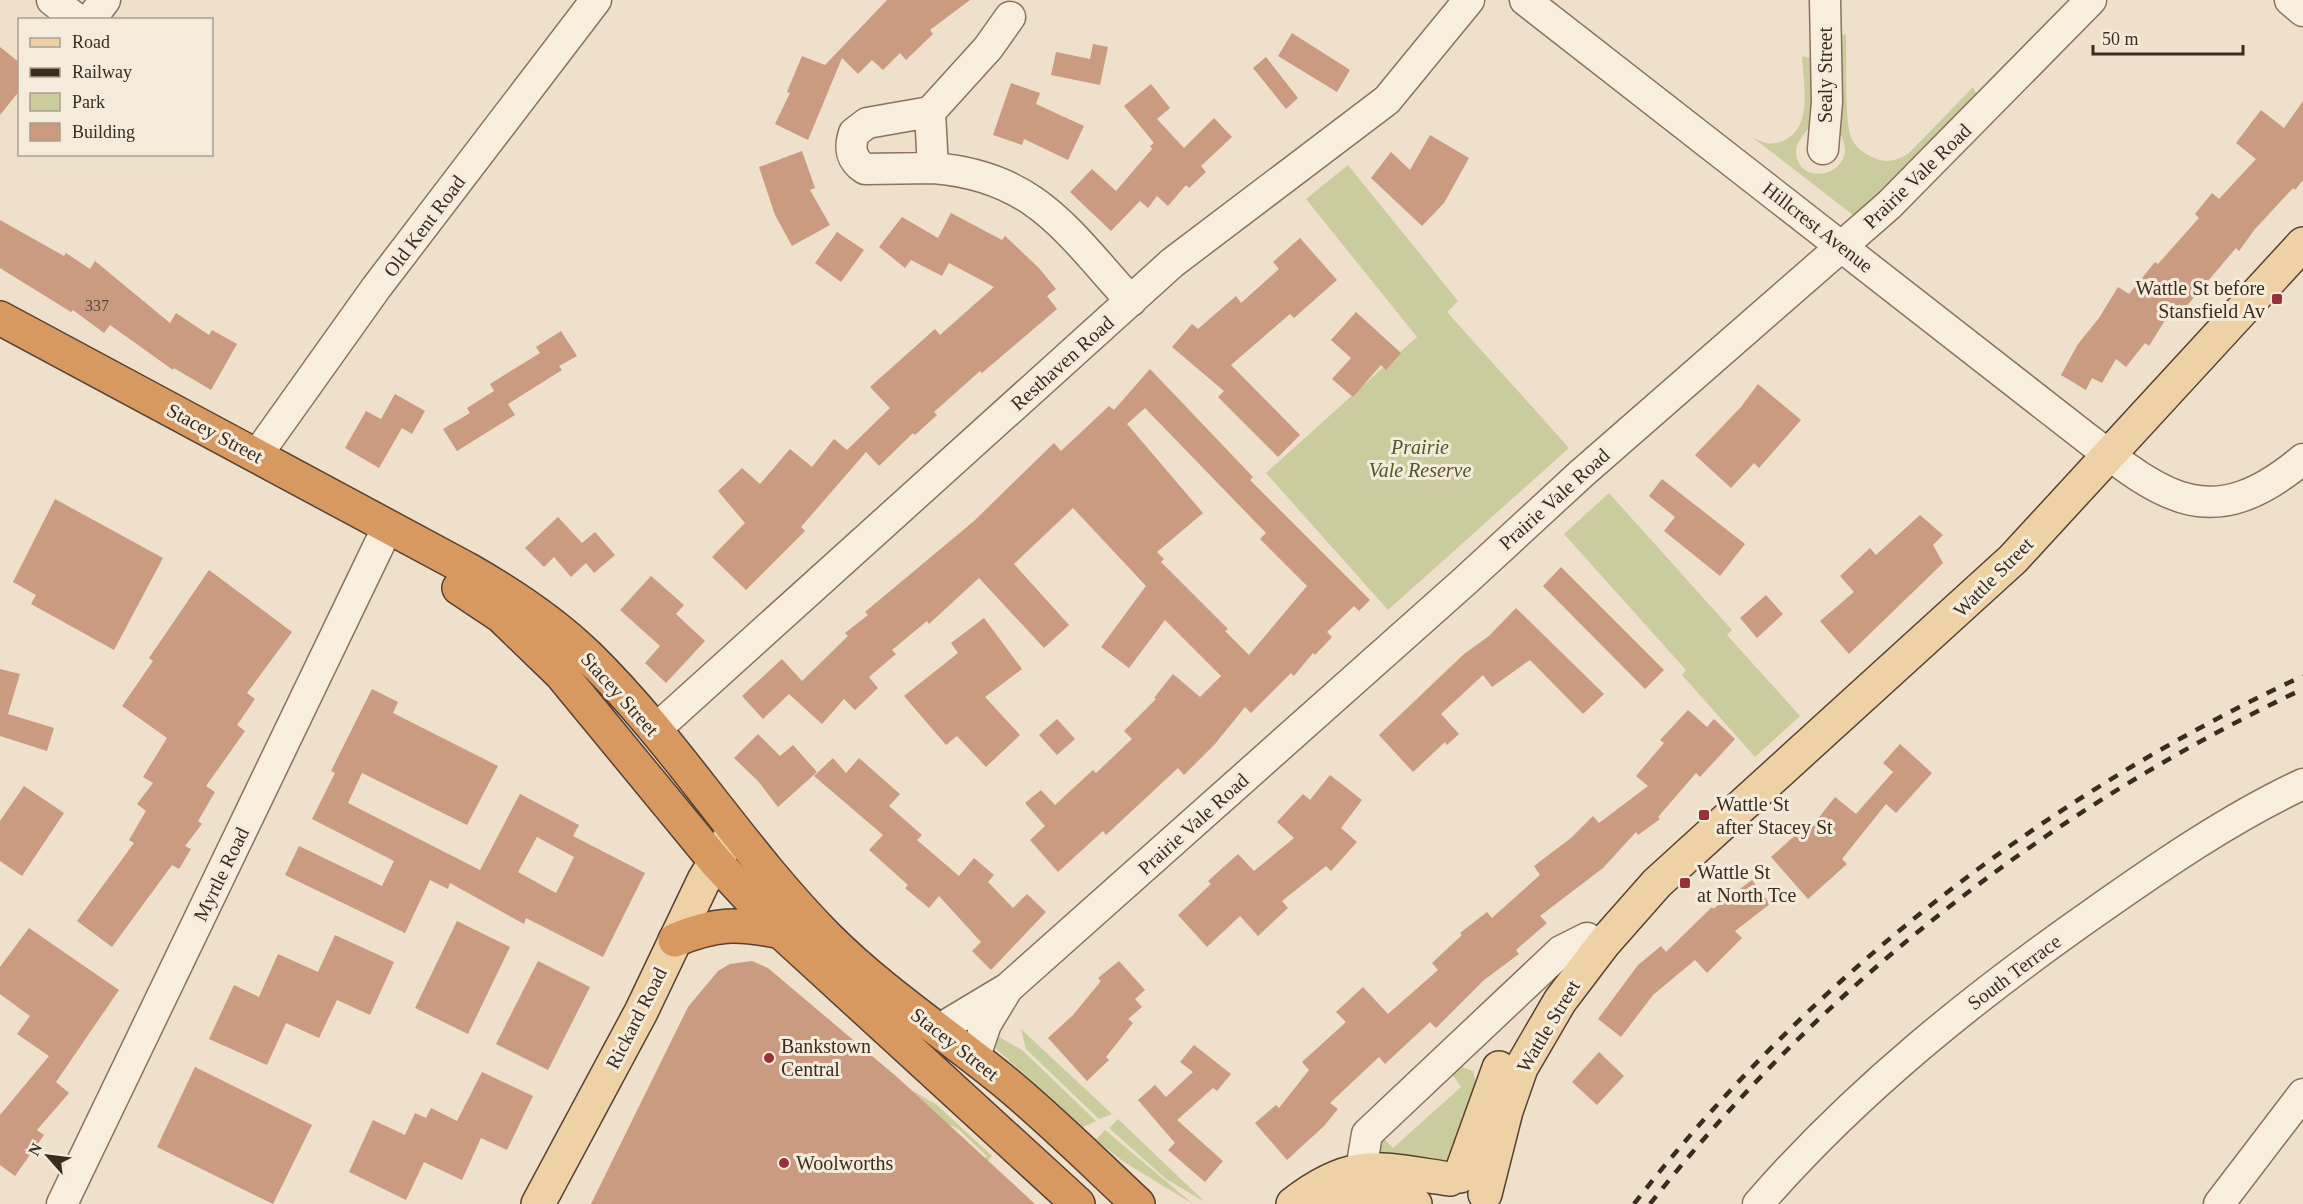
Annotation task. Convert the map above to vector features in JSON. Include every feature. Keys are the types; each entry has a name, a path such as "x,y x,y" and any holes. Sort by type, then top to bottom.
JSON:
{"highway":[{"name":"Stacey Street","path":"0,318 467,569 535,611 589,657 655,730 734,831 826,935 871,979 1001,1079 1138,1204"},
{"name":"Stacey Street","path":"0,342 380,543 468,593 525,637 561,674 715,861 781,932 1078,1204"},
{"path":"675,940 712,926 729,924 781,932"}],"main road":[{"name":"Wattle Street","path":"1464,1192 1531,1047 1560,1001 1592,957 1657,882 1974,598 2110,456 2303,244"},
{"name":"Rickard Road","path":"538,1204 636,1022 715,861 734,831"},
{"name":"Wattle Street","path":"1464,1192 1491,1087 1528,1014 1587,938 1616,908 1657,882"},
{"path":"1293,1204 1343,1173 1361,1170 1376,1169 1464,1192"},
{"path":"1331,1204 1361,1194 1405,1202"}],"street":[{"path":"52,0 75,18"},
{"path":"92,18 105,0"},
{"name":"Old Kent Road","path":"257,455 376,288 596,0"},
{"name":"Resthaven Road","path":"655,730 1188,250 1388,100 1469,0"},
{"name":"Hillcrest Avenue","path":"1526,0 2110,456 2158,488 2197,503 2232,500 2299,464"},
{"name":"Sealy Street","path":"1823,149 1827,102 1825,0"},
{"name":"Prairie Vale Road","path":"938,1030 1008,988 1606,452 1843,246 1926,170 2091,0"},
{"path":"2290,0 2303,11"},
{"path":"1010,17 988,48 930,112 878,120 859,127 854,133 851,150 854,159 865,169 959,170 1014,188 1031,198 1060,224 1131,301"},
{"path":"930,112 933,168"},
{"name":"Myrtle Road","path":"62,1204 380,543"},
{"name":"South Terrace","path":"1758,1204 1859,1098 1967,1008 2060,936 2163,864 2303,784"},
{"name":"Wattle Street","path":"1361,1170 1367,1134 1561,951 1587,938"},
{"name":"Prairie Vale Road","path":"974,1059 986,1024 1008,988"},
{"name":"Wattle Street","path":"1459,1049 1482,1068 1491,1087"},
{"path":"2219,1204 2303,1094"}],"green space":[{"path":"1846,34 1849,128 1855,144 1870,156 1888,161 1909,153 1973,87 1979,100 1913,166 1853,215 1752,137 1771,144 1793,135 1799,126 1805,103 1802,56 1814,59 1816,93 1814,120 1798,143 1796,154 1799,163 1805,170 1812,173 1821,174 1837,167 1845,150 1837,124 1834,37"},
{"name":"Prairie Vale Reserve","path":"1348,165 1458,301 1447,312 1569,448 1388,610 1266,473 1417,337 1306,199"},
{"path":"1609,493 1732,630 1727,635 1800,716 1755,757 1682,675 1686,670 1564,534"},
{"path":"1021,1029 1112,1114 1099,1119 1026,1049"},
{"path":"994,1034 1022,1050 1096,1121 1083,1127 995,1048 992,1044"},
{"path":"1456,1065 1473,1071 1476,1084 1449,1159 1441,1163 1386,1157 1378,1153 1381,1136 1393,1148 1461,1087 1451,1073"},
{"path":"901,1084 937,1105 992,1156 977,1173 974,1170 987,1156 958,1129 894,1098"},
{"path":"1118,1119 1205,1202 1166,1179 1109,1128"},
{"path":"1105,1130 1193,1204 1124,1162 1096,1140"}],"building":[{"path":"887,0 970,0 930,30 933,34 906,60 900,53 883,70 872,60 858,74 842,58 808,140 775,124 790,93 787,92 802,56 825,65"},
{"path":"1292,33 1350,70 1337,92 1278,56"},
{"path":"1093,44 1108,47 1100,85 1051,75 1056,52 1090,59"},
{"path":"0,47 18,61 18,92 0,115"},
{"path":"1266,57 1298,98 1286,109 1253,68"},
{"path":"1011,83 1040,93 1036,104 1084,126 1068,160 1024,139 1022,145 993,135"},
{"path":"1151,84 1170,108 1157,119 1184,148 1214,118 1232,137 1201,166 1206,172 1189,188 1186,185 1168,206 1157,196 1148,208 1140,201 1111,231 1070,192 1092,169 1116,191 1152,149 1150,146 1154,143 1124,106"},
{"path":"2303,101 2303,180 2295,190 2293,188 2255,229 2239,251 2236,248 2179,315 2172,309 2149,346 2145,343 2126,367 2116,359 2102,383 2092,378 2086,390 2061,375 2078,344 2099,318 2118,287 2129,294 2155,262 2158,264 2199,218 2195,214 2212,193 2219,199 2256,159 2236,143 2261,110 2284,128"},
{"path":"1430,135 1469,158 1444,203 1422,226 1371,178 1391,152 1410,170"},
{"path":"802,151 815,188 810,190 830,225 792,246 775,215 759,167"},
{"path":"951,213 1002,240 1005,236 1039,268 1056,289 1047,296 1057,309 982,373 980,371 934,412 937,415 915,435 913,433 879,466 866,452 801,527 805,531 746,590 712,557 745,523 718,491 742,468 760,484 790,449 812,467 834,439 847,450 890,408 870,387 935,329 940,335 994,287 949,263 942,276 911,260 905,268 879,247 902,217 938,238"},
{"path":"0,220 64,256 66,253 90,269 95,261 170,323 176,313 209,335 212,330 237,344 211,390 174,368 173,370 110,325 104,333 73,310 71,312 0,268"},
{"path":"837,232 864,250 841,282 815,263"},
{"path":"1300,238 1337,280 1294,318 1290,314 1231,365 1300,435 1278,457 1218,397 1224,391 1172,347 1192,324 1198,329 1236,296 1241,303 1279,269 1273,262"},
{"path":"1356,312 1401,353 1386,370 1381,365 1353,397 1332,379 1351,358 1331,340"},
{"path":"561,331 577,356 559,366 562,370 508,404 515,415 457,451 443,429 470,413 467,408 494,391 490,384 540,353 536,347"},
{"path":"1150,369 1253,477 1250,480 1370,600 1359,611 1354,606 1327,632 1332,637 1315,655 1313,653 1294,676 1291,673 1251,713 1245,707 1215,744 1184,775 1178,768 1106,835 1103,831 1058,872 1030,840 1045,826 1025,803 1041,790 1055,805 1093,770 1096,773 1132,739 1124,731 1156,699 1154,698 1173,674 1200,697 1221,676 1165,620 1129,668 1101,647 1146,586 1073,508 1014,564 1069,625 1044,648 979,578 929,624 927,621 892,650 896,654 869,677 878,688 855,710 844,699 822,724 789,694 763,719 742,696 782,659 802,681 848,636 845,633 868,615 865,612 974,521 1054,443 1061,451 1109,406 1114,410","holes":["1145,408 1266,533 1260,539 1307,586 1249,655 1225,631 1228,629 1161,562 1164,559 1157,552 1203,513 1127,424"]},
{"path":"1758,384 1801,420 1759,468 1754,463 1731,488 1695,455 1741,407"},
{"path":"395,394 425,411 412,434 402,428 379,468 345,448 366,411 381,419"},
{"path":"1662,479 1745,544 1720,576 1664,531 1675,517 1649,496"},
{"path":"55,499 163,558 114,650 31,604 36,595 13,582"},
{"path":"1920,515 1943,535 1933,545 1943,563 1849,654 1820,621 1854,592 1840,576 1870,548 1876,555"},
{"path":"558,517 582,543 595,532 615,555 594,573 586,563 571,577 554,557 544,567 525,548"},
{"path":"1561,567 1664,670 1645,689 1543,586"},
{"path":"209,570 292,632 247,693 255,699 237,725 245,731 206,786 215,792 198,821 202,824 185,846 191,849 179,869 172,865 112,947 77,921 134,843 129,840 146,811 137,804 153,783 143,777 167,738 122,706 153,661 149,658"},
{"path":"651,576 684,605 676,614 705,641 666,683 645,663 660,646 620,610"},
{"path":"1766,595 1783,614 1757,638 1740,618"},
{"path":"1516,608 1604,694 1583,714 1530,660 1492,687 1483,675 1441,714 1459,734 1447,745 1445,742 1413,772 1379,735 1464,654 1489,636"},
{"path":"984,618 1022,669 985,697 1020,735 986,767 957,736 946,745 904,696 958,653 951,643"},
{"path":"0,669 20,674 8,714 54,728 47,751 0,736"},
{"path":"372,689 398,702 393,713 498,766 467,825 362,773 348,803 480,870 520,794 579,825 573,836 645,873 603,957 526,918 524,924 450,883 448,889 430,880 405,933 285,875 299,846 382,886 394,861 312,819 335,773 331,771","holes":["537,837 574,857 556,893 518,872"]},
{"path":"1688,710 1707,727 1714,719 1735,739 1700,777 1696,773 1658,817 1660,819 1638,835 1636,832 1603,868 1540,916 1547,923 1516,950 1519,954 1484,980 1436,1028 1430,1022 1385,1064 1379,1057 1330,1103 1338,1109 1324,1126 1287,1160 1255,1123 1276,1105 1279,1108 1309,1070 1302,1062 1346,1022 1336,1012 1363,987 1388,1014 1438,970 1432,963 1462,935 1460,933 1487,912 1492,918 1540,875 1534,866 1571,838 1593,816 1599,823 1648,786 1636,776 1664,743 1660,740"},
{"path":"1057,719 1075,739 1057,755 1039,735"},
{"path":"758,734 780,756 793,745 817,772 778,807 758,781 734,758"},
{"path":"1900,744 1932,773 1896,813 1886,804 1842,859 1847,864 1808,899 1771,857 1810,822 1813,825 1835,797 1856,814 1893,772 1883,763"},
{"path":"833,758 846,773 859,758 900,794 889,806 922,835 917,840 959,876 974,858 994,875 988,882 1013,908 1027,894 1046,912 991,970 972,951 981,942 939,896 929,908 905,888 908,885 869,850 883,835 814,776"},
{"path":"1330,775 1362,800 1341,828 1357,842 1331,871 1326,866 1282,901 1288,908 1258,936 1240,916 1207,947 1178,915 1211,884 1208,881 1238,854 1254,871 1294,838 1277,822 1303,794 1310,800"},
{"path":"24,786 64,813 22,876 0,861 0,821"},
{"path":"1752,880 1770,904 1735,931 1742,938 1707,973 1695,960 1653,995 1621,1037 1598,1019 1638,965 1661,946 1666,952 1712,907 1713,909"},
{"path":"457,921 510,947 468,1034 415,1008"},
{"path":"29,928 119,990 56,1082 69,1093 37,1130 44,1135 15,1176 0,1165 0,1115 49,1056 17,1034 30,1016 0,994 0,967"},
{"path":"335,935 394,962 370,1015 337,1000 319,1038 286,1023 267,1065 209,1039 234,985 259,997 278,954 318,972"},
{"path":"538,961 590,987 548,1070 496,1044"},
{"name":"Bankstown Central","path":"752,961 768,968 897,1077 1035,1204 591,1204 688,1007 718,971 730,964"},
{"path":"1119,961 1145,990 1135,999 1142,1007 1128,1019 1133,1023 1106,1057 1109,1060 1087,1081 1048,1038 1073,1015 1101,981 1098,978"},
{"path":"1194,1045 1231,1074 1217,1091 1213,1088 1177,1120 1223,1161 1205,1182 1168,1150 1175,1143 1138,1100 1155,1085 1166,1097 1193,1072 1180,1062"},
{"path":"1599,1052 1624,1076 1597,1105 1572,1082"},
{"path":"195,1067 312,1125 273,1204 157,1147"},
{"path":"482,1072 533,1096 507,1150 481,1138 462,1180 424,1162 406,1200 349,1172 373,1120 405,1135 415,1113 426,1118 431,1108 457,1121"}],"railway":[{"path":"1634,1204 1703,1121 1776,1043 1854,969 1937,900 2023,836 2114,778 2207,724 2303,676"},
{"path":"1650,1204 1718,1123 1790,1047 1866,976 1947,909 2031,846 2119,789 2209,737 2303,689"}],"place":[{"name":"Wattle St before Stansfield Av","path":"2277,299"},
{"name":"Wattle St after Stacey St","path":"1704,815"},
{"name":"Wattle St at North Tce","path":"1685,883"},
{"name":"Bankstown Central","path":"769,1058"},
{"name":"Woolworths","path":"784,1163"}]}
